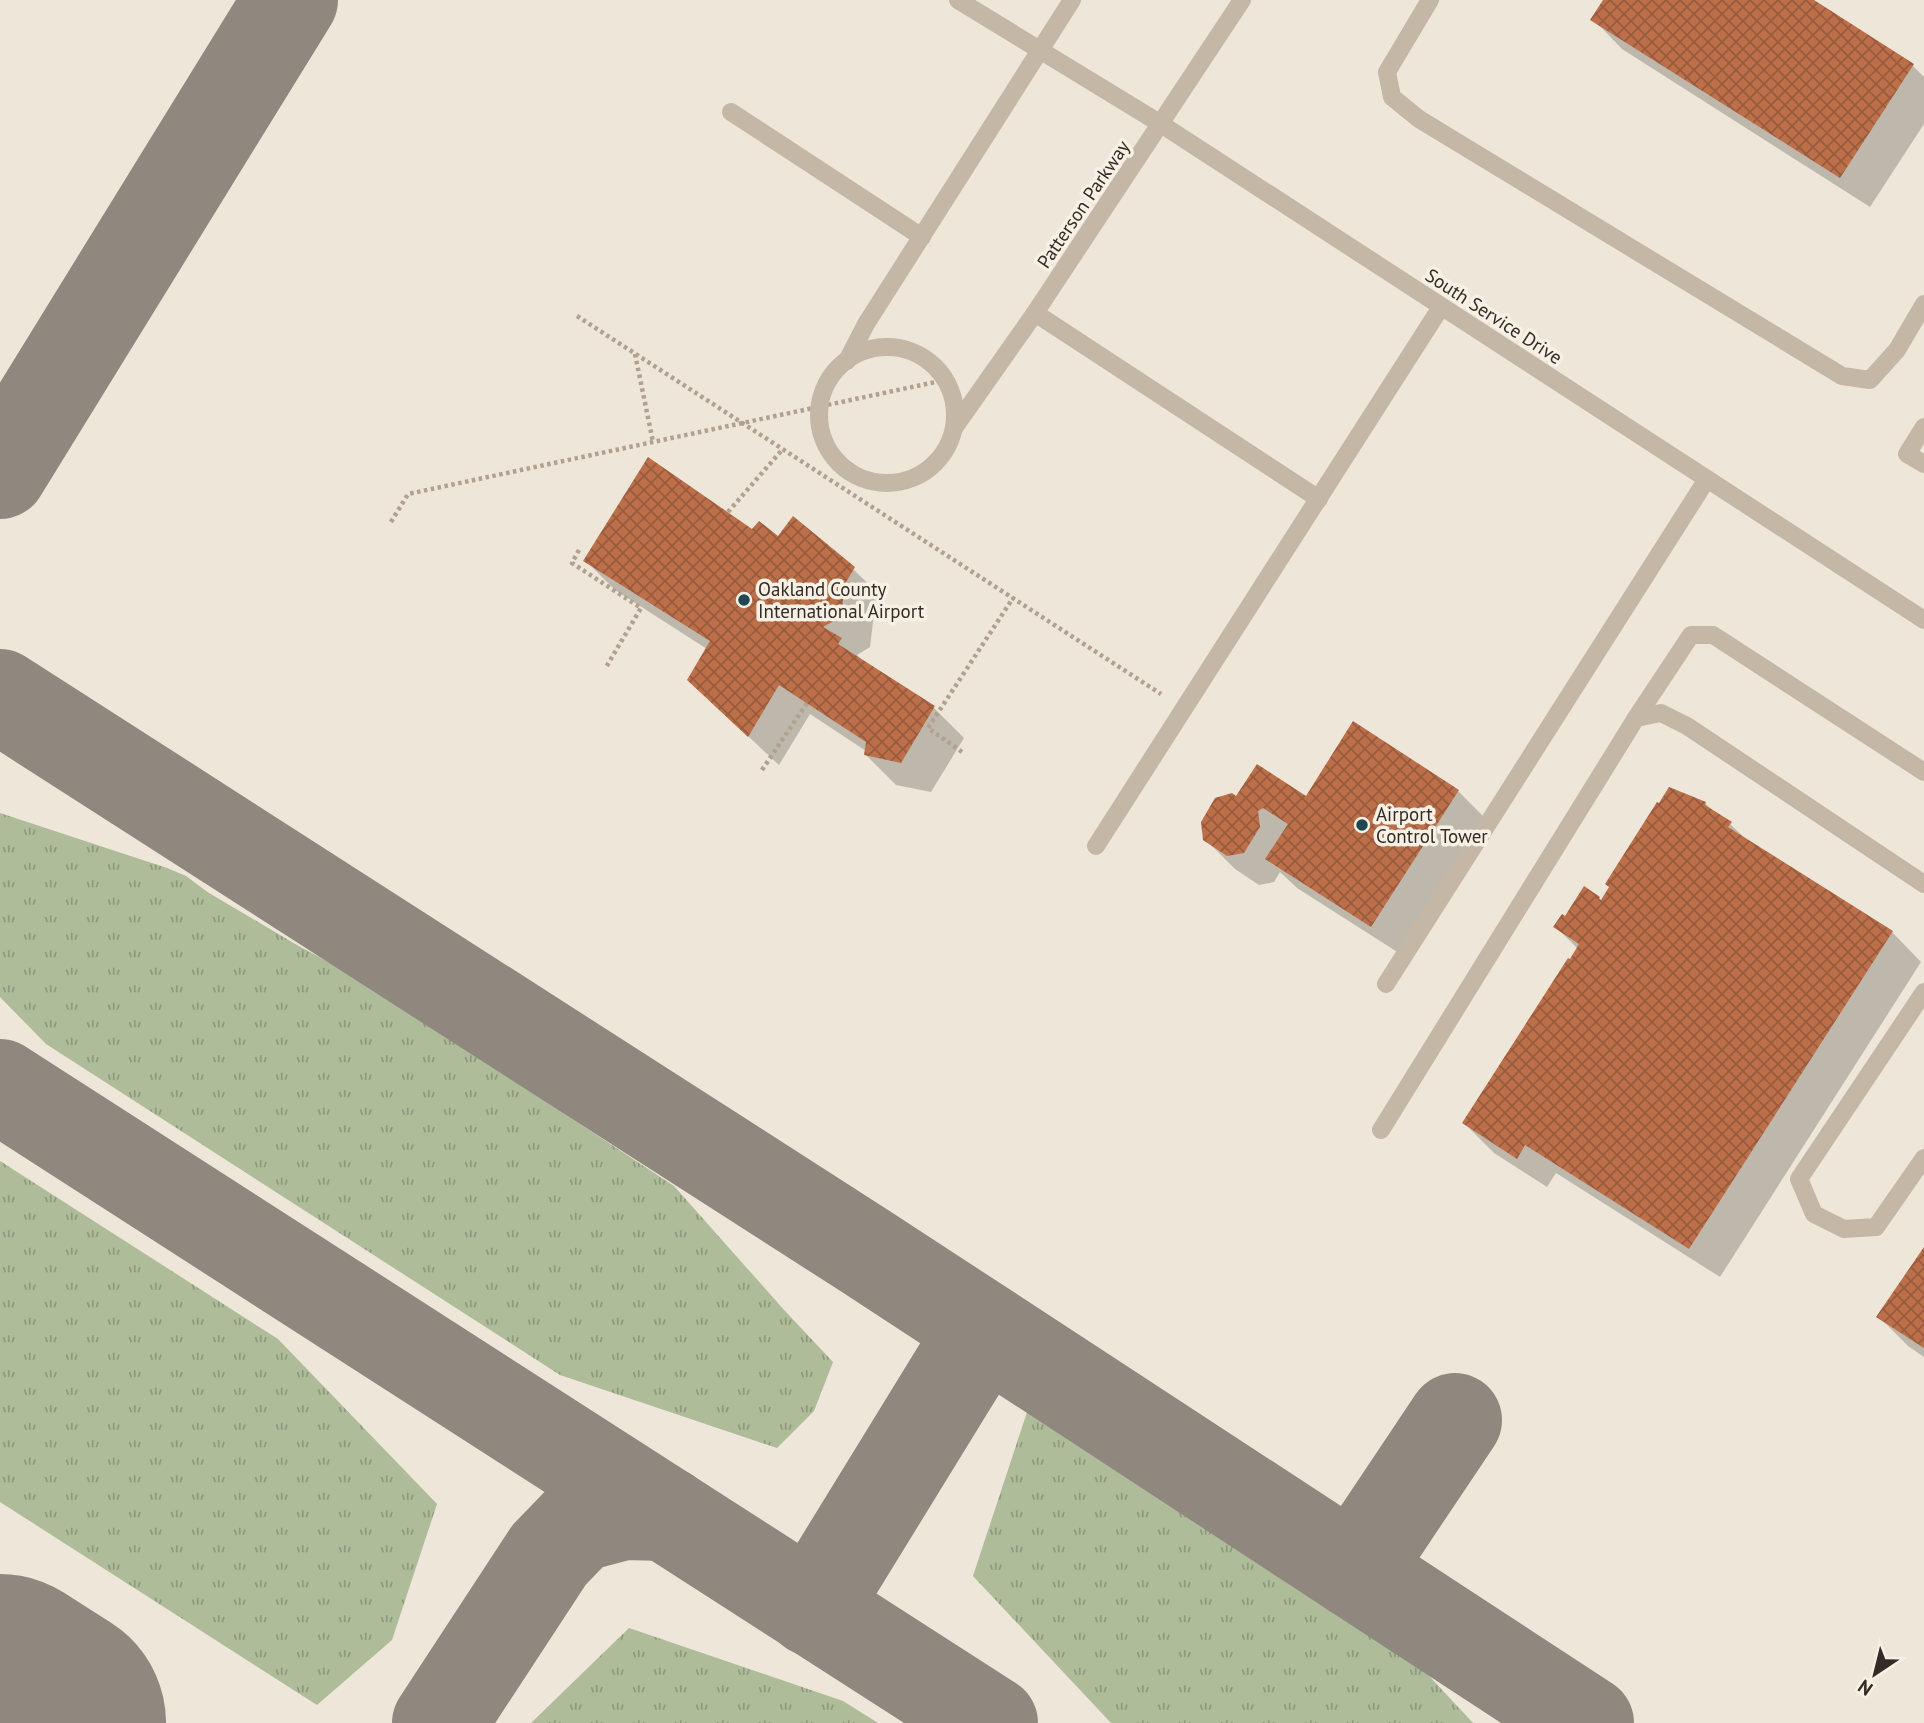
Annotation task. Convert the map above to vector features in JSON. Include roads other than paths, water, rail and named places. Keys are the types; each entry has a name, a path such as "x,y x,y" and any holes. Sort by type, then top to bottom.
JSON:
{"street":[{"name":"South Service Drive","path":"958,0 1161,124 1924,620"},
{"path":"847,361 866,324 1072,0"},
{"name":"Patterson Parkway","path":"847,361 831,375 820,398 819,423 826,447 842,467 863,480 888,484 913,479 933,466 949,446 954,428 1035,313 1242,0"},
{"path":"1430,0 1387,72 1392,97 1419,119 1842,376 1870,380 1897,350 1924,304"},
{"path":"731,111 922,237"},
{"path":"1096,846 1441,307"},
{"path":"1035,313 1319,499"},
{"path":"847,361 872,347 898,347 922,356 942,373 953,396 954,428"},
{"path":"1924,427 1907,454 1924,464"},
{"path":"1386,984 1707,479"},
{"path":"1381,1130 1636,718 1691,635 1713,635 1924,772"},
{"path":"1636,718 1661,713 1687,726 1924,884"},
{"path":"1924,992 1798,1179 1814,1213 1844,1229 1876,1227 1924,1158"}],"place":[{"name":"Oakland County International Airport","path":"744,600"},
{"name":"Airport Control Tower","path":"1362,825"}]}
